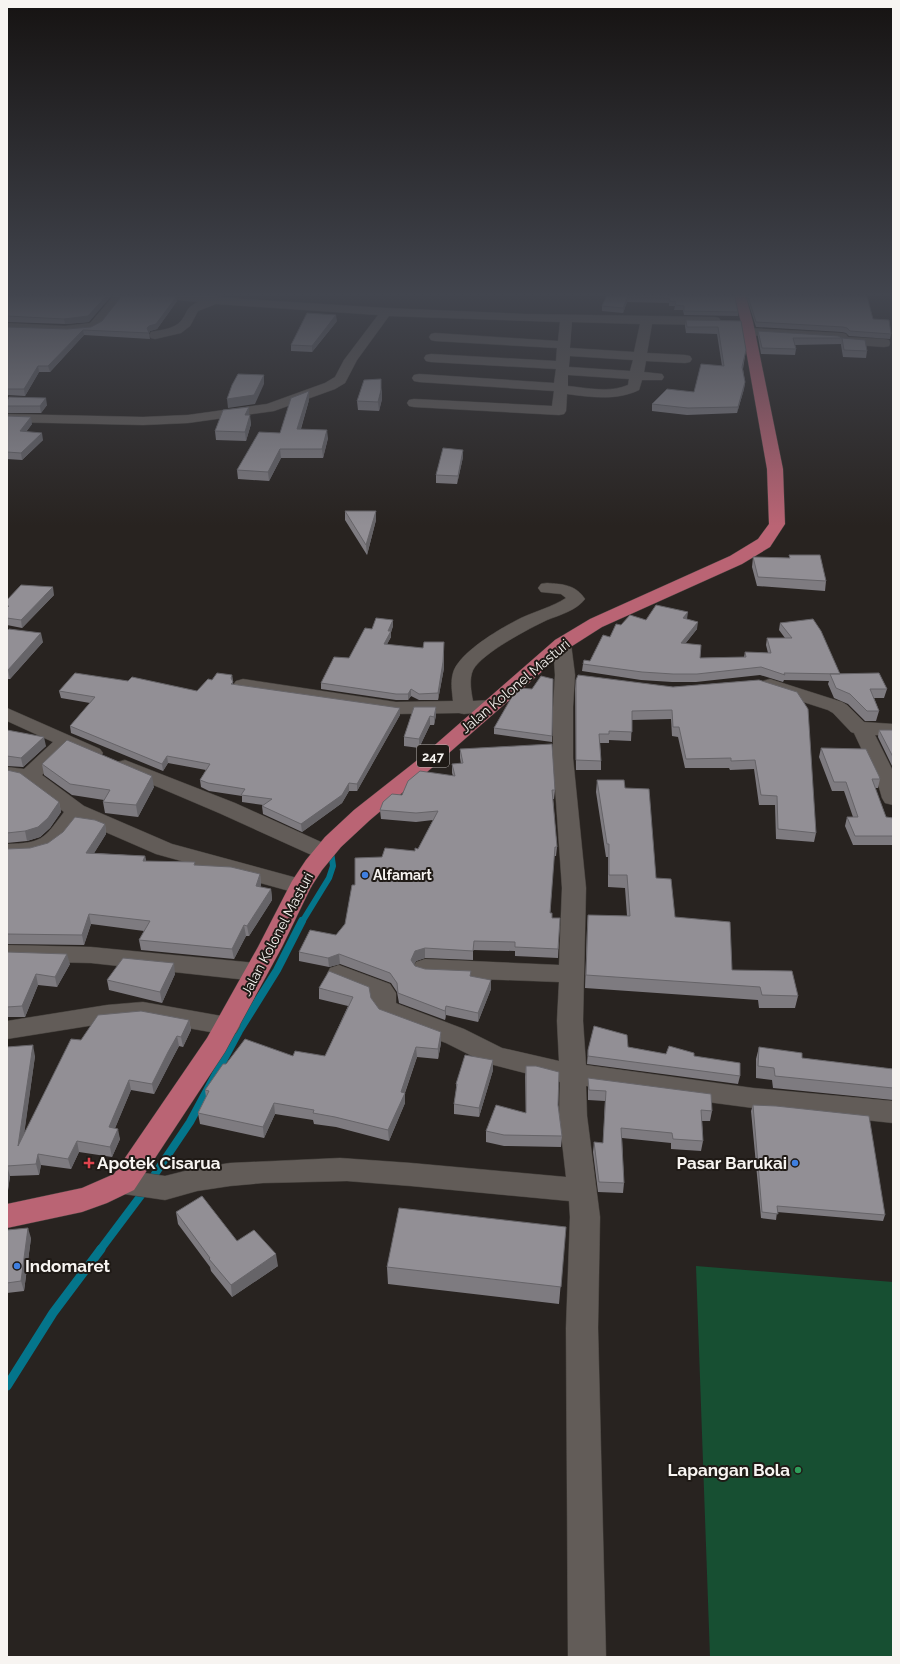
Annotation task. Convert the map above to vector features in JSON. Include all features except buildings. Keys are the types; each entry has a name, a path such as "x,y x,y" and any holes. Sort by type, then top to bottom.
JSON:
{"main road":[{"name":"Jalan Kolonel Masturi","path":"7,1216 85,1200 138,1183 227,1026 300,886 324,852 362,815 427,762 562,644 596,624 736,560 764,543 776,524 775,470 750,371"}],"street":[{"path":"7,418 143,421 210,416 269,408 330,386 340,380 345,371"},
{"path":"414,403 559,411 566,371"},
{"path":"589,371 657,377"},
{"path":"419,378 605,393 623,392 634,388 637,371"},
{"path":"464,708 461,683 463,669 471,659 525,624 568,605 576,599 574,594 568,590 548,588"},
{"path":"562,644 573,676 562,707 563,758 574,888 570,1021 573,1073 573,1116 584,1217 582,1328 587,1657"},
{"path":"755,682 835,706 840,709 858,728 893,730"},
{"path":"243,685 396,708 464,708 491,706"},
{"path":"7,714 66,741 227,808 324,852"},
{"path":"862,729 889,784 893,798"},
{"path":"29,776 66,741"},
{"path":"7,773 29,776 76,811 164,849 300,886"},
{"path":"7,851 36,850 47,847 76,811"},
{"path":"7,953 91,955 256,972"},
{"path":"425,968 572,974"},
{"path":"339,974 381,990 383,993 384,1007 389,1011 455,1036 495,1056 538,1067 760,1099 893,1112"},
{"path":"7,1030 107,1014 142,1011 227,1026"},
{"path":"138,1183 165,1188 197,1178 236,1173 353,1170 422,1175 516,1186 581,1190"}],"green space":[{"name":"Lapangan Bola","path":"696,1266 893,1282 893,1657 710,1657"}],"waterway":[{"path":"302,922 329,878 333,866 331,852"},
{"path":"151,1180 190,1122 239,1031 277,970 302,921"},
{"path":"100,1250 145,1190"},
{"path":"7,1386 53,1313 101,1249"}],"place":[{"name":"Alfamart","path":"365,875"},
{"name":"Apotek Cisarua","path":"89,1163"},
{"name":"Pasar Barukai","path":"795,1163"},
{"name":"Indomaret","path":"17,1266"},
{"name":"Lapangan Bola","path":"798,1470"}]}
